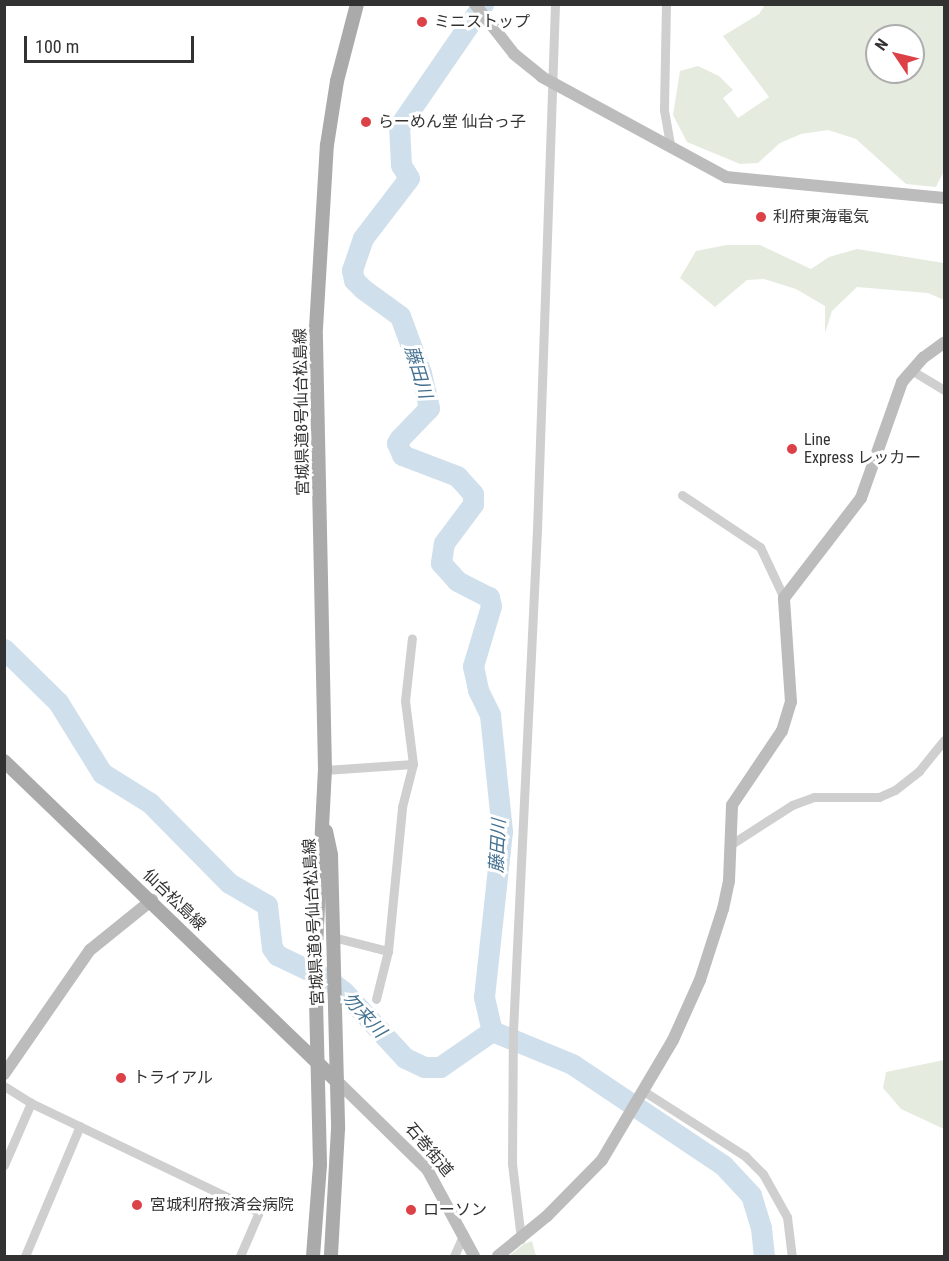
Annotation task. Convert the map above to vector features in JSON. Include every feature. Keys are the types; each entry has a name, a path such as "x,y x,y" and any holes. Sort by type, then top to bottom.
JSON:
{"main road":[{"name":"宮城県道8号仙台松島線","path":"337,1081 330,855 325,823 317,294 327,145 337,81 357,4"},
{"name":"仙台松島線","path":"4,761 152,900 318,1065 337,1081"},
{"name":"宮城県道8号仙台松島線","path":"318,1065 315,966 318,854 325,823"},
{"path":"313,1257 320,1164 318,1065"},
{"path":"331,1257 336,1220 337,1081"}],"street":[{"path":"475,4 514,54 554,85 734,179 945,198"},
{"path":"521,1239 512,1163 513,1030 554,85 555,4"},
{"path":"666,4 664,110 671,148"},
{"path":"784,598 861,498 895,396 911,370 945,343"},
{"path":"911,370 945,390"},
{"path":"498,1257 521,1239 584,1180 617,1137 645,1092 700,980 729,881 728,829 737,792 782,731 791,702 784,598 760,547 682,495"},
{"path":"376,999 388,951 402,807 413,764 405,701 412,638"},
{"path":"730,845 792,804 814,797 879,797 895,790 919,771 945,740"},
{"path":"325,770 413,764"},
{"path":"4,1074 90,950 152,900"},
{"path":"333,938 388,951"},
{"name":"石巻街道","path":"337,1081 427,1169 464,1234 474,1257"},
{"path":"4,1086 31,1103 259,1212 240,1257"},
{"path":"645,1092 711,1132 745,1156 763,1174 787,1217 792,1257"},
{"path":"4,1165 31,1103"},
{"path":"25,1257 80,1126"},
{"path":"454,1257 464,1234"}],"shaded area":[{"path":"765,5 944,5 944,171 936,187 906,184 856,139 828,130 801,134 780,143 758,163 740,164 687,142 673,115 680,71 698,66 719,76 733,90 723,98 738,118 769,97 723,36 759,14"},
{"path":"727,245 760,245 811,269 829,257 857,249 944,263 944,300 928,293 857,287 832,311 825,333 825,306 796,289 764,279 747,280 715,307 680,278 696,251"},
{"path":"944,1060 944,1129 901,1109 883,1088 886,1072"},
{"path":"532,1241 536,1256 509,1256 524,1244"}],"waterway":[{"name":"藤田川","path":"483,4 399,126 401,165 409,178 363,238 352,270 354,280 363,289 400,316 421,373 429,408 397,443 402,455 457,476 473,494 473,504 444,543 441,563 457,581 489,597 491,606 473,666 478,690 490,715 502,831 484,997 492,1031"},
{"name":"勿来川","path":"4,649 58,702 102,773 150,803 229,883 267,905 272,948 277,955 327,979 343,991 405,1058 424,1067 440,1067 492,1031"},
{"name":"勿来川","path":"492,1031 572,1064 723,1165 751,1195 761,1228 764,1256"}],"place":[{"name":"ミニストップ","path":"422,22"},
{"name":"らーめん堂 仙台っ子","path":"366,122"},
{"name":"利府東海電気","path":"761,217"},
{"name":"Line Express レッカー","path":"792,449"},
{"name":"トライアル","path":"121,1078"},
{"name":"宮城利府掖済会病院","path":"137,1205"},
{"name":"ローソン","path":"411,1210"}]}
